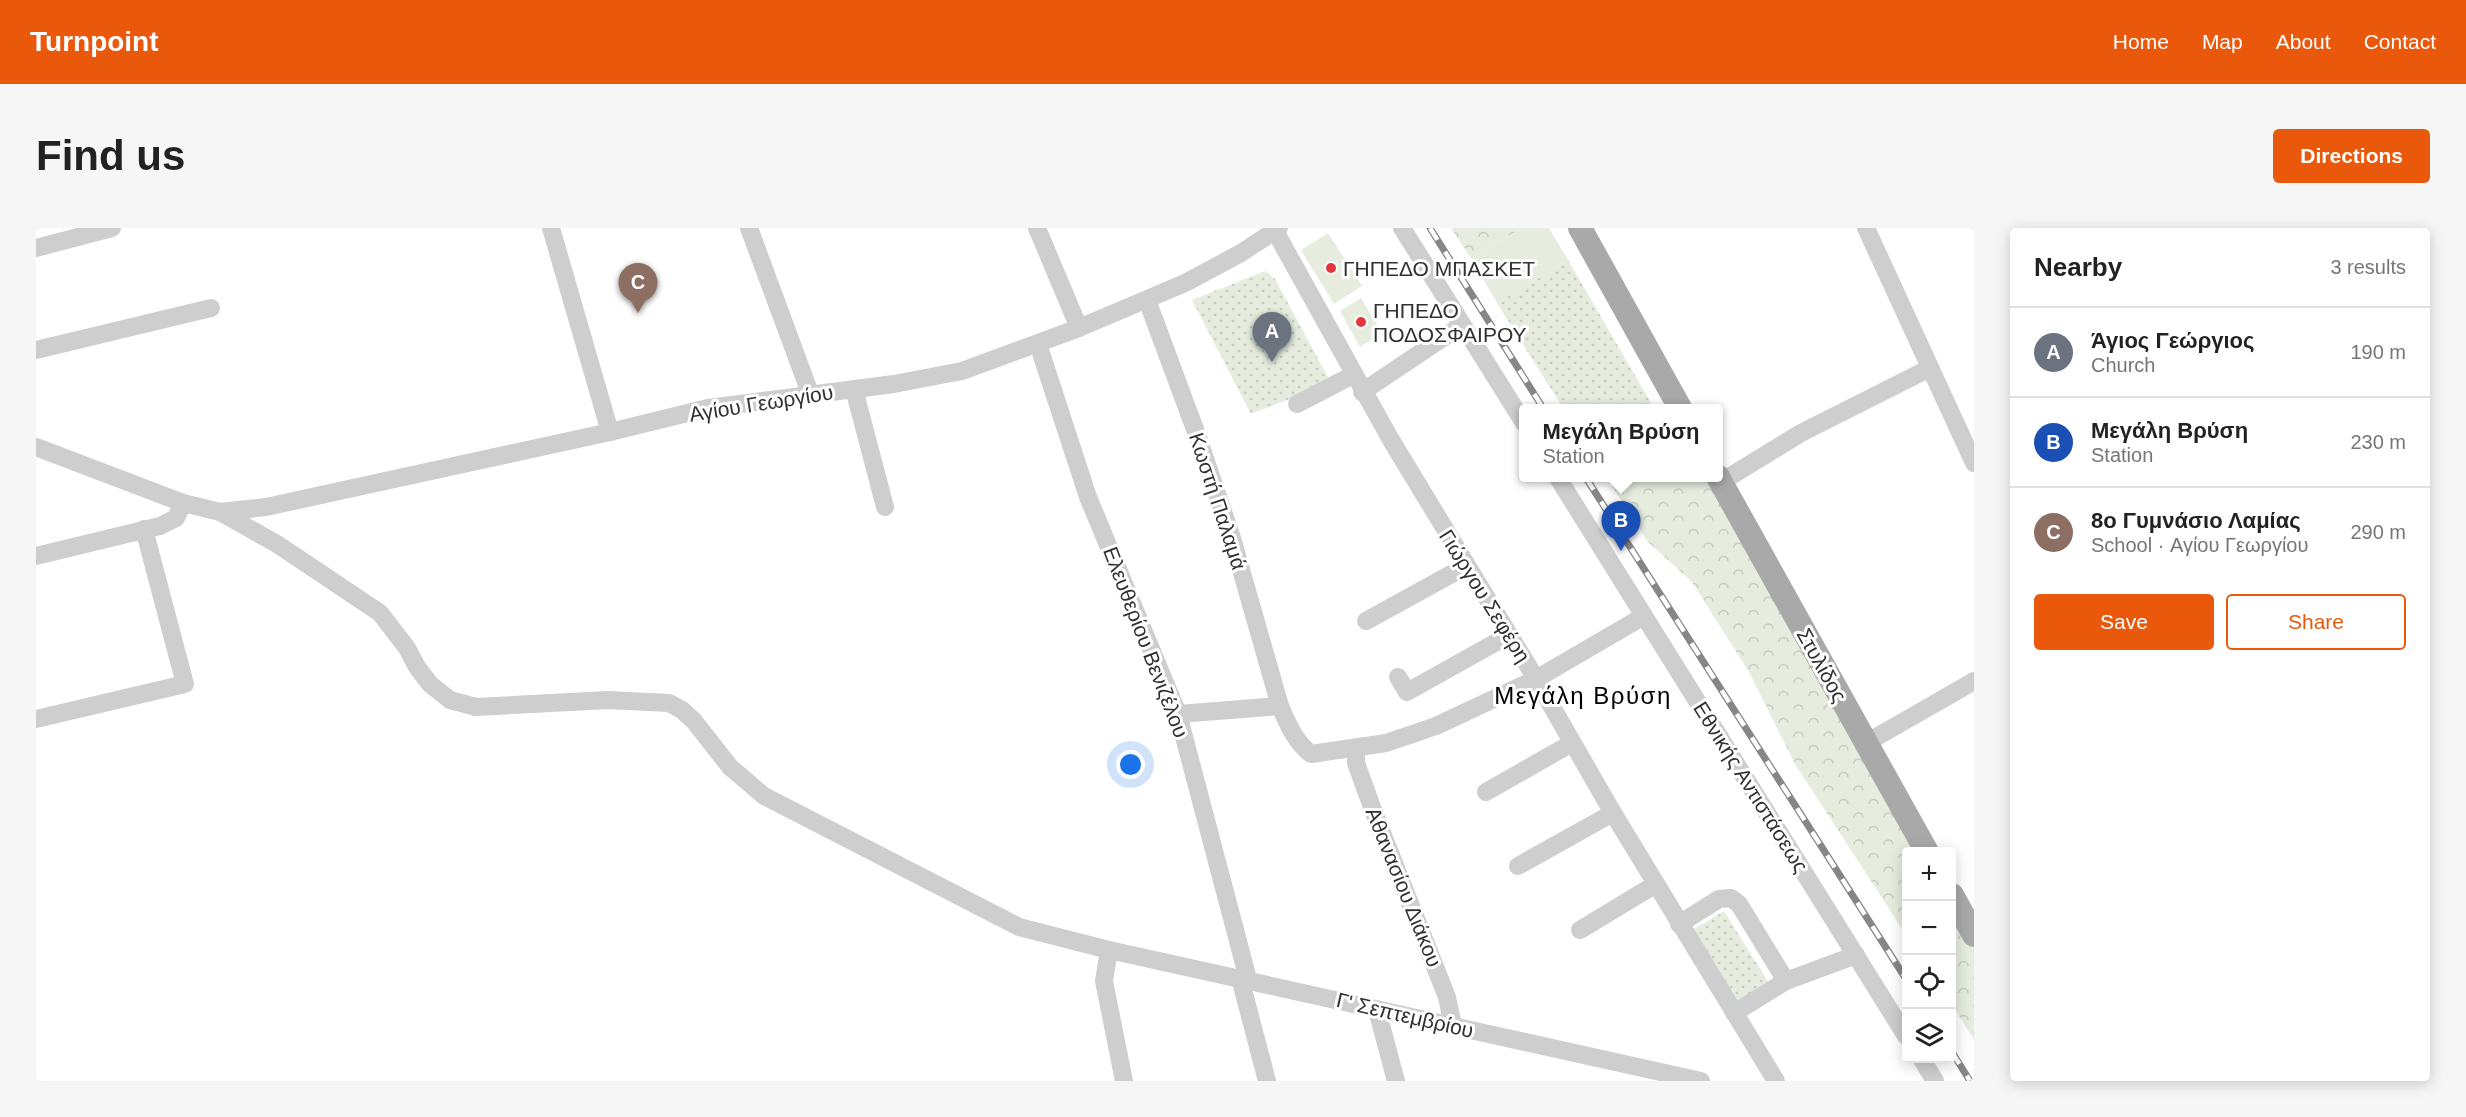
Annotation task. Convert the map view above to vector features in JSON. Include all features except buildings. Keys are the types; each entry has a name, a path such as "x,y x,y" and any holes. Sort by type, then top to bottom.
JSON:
{"main road":[{"path":"1580,228 1678,404"},
{"name":"Στυλίδος","path":"1721,482 1924,847"},
{"path":"1955,901 1974,935"}],"street":[{"path":"36,248 112,228"},
{"path":"551,228 610,432"},
{"path":"749,228 810,393"},
{"path":"1037,228 1079,328"},
{"path":"1402,228 1519,415"},
{"path":"1866,228 1974,463"},
{"name":"Αγίου Γεωργίου","path":"220,512 266,507 610,432 708,408 854,389 962,371 1038,344 1147,300 1217,267 1277,230"},
{"name":"Γιώργου Σεφέρη","path":"1277,230 1362,392 1536,679 1612,813 1776,1081"},
{"name":"Κωστή Παλαμά","path":"1147,300 1232,538 1280,706 1295,738 1311,754 1356,748"},
{"path":"36,350 211,308"},
{"path":"1362,392 1462,325"},
{"name":"Ελευθερίου Βενιζέλου","path":"1038,344 1088,497 1178,714 1244,978 1267,1081"},
{"path":"1723,478 1801,433 1930,368"},
{"path":"1297,404 1353,375"},
{"path":"854,389 885,507"},
{"path":"36,447 183,503 220,512"},
{"name":"Εθνικής Αντιστάσεως","path":"1560,482 1902,1030"},
{"path":"36,556 170,522 181,511 183,503"},
{"name":"Γ' Σεπτεμβρίου","path":"220,512 277,544 380,614 407,648 417,668 430,684 450,700 476,706 608,700 669,703 682,710 694,721 743,780 764,796 789,811 1019,927 1108,950 1244,978 1454,1026 1662,1077 1701,1081"},
{"path":"36,720 185,684 144,529"},
{"path":"1366,621 1466,566"},
{"path":"1356,748 1386,743 1462,715 1536,679 1644,616"},
{"path":"1398,677 1407,693 1509,635"},
{"path":"1866,743 1974,681"},
{"path":"1178,714 1280,706"},
{"path":"1486,792 1572,743"},
{"name":"Αθανασίου Διάκου","path":"1356,748 1356,762 1447,997 1454,1026"},
{"path":"1518,866 1612,813"},
{"path":"1580,930 1656,884"},
{"path":"1679,924 1719,899 1731,898 1739,904 1786,981"},
{"path":"1108,950 1104,981 1124,1081"},
{"path":"1734,1013 1786,981 1856,955"},
{"path":"1377,1010 1396,1081"},
{"path":"1924,1063 1935,1081"}],"green space":[{"path":"1451,228 1522,228 1471,258"},
{"path":"1522,228 1549,228 1568,260 1497,303 1471,258"},
{"name":"ΓΗΠΕΔΟ ΜΠΑΣΚΕΤ","path":"1328,233 1362,286 1334,304 1301,250"},
{"path":"1568,260 1652,404 1560,404 1497,303"},
{"path":"1265,271 1275,279 1331,383 1251,414 1192,300"},
{"name":"ΓΗΠΕΔΟ ΠΟΔΟΣΦΑΙΡΟΥ","path":"1361,298 1382,333 1360,347 1340,311"},
{"path":"1610,482 1712,482 1919,847 1902,847 1902,929 1795,764 1749,672 1692,582 1647,541"},
{"path":"1724,911 1772,988 1741,1007 1694,929"},
{"path":"1956,914 1974,948 1974,1040 1956,1011"}],"railway":[{"path":"1430,228 1540,404"},
{"path":"1589,482 1902,973"},
{"path":"1956,1058 1970,1081"}],"place":[{"name":"ΓΗΠΕΔΟ ΜΠΑΣΚΕΤ","path":"1331,268"},
{"name":"8ο Γυμνάσιο Λαμίας","path":"638,313"},
{"name":"ΓΗΠΕΔΟ ΠΟΔΟΣΦΑΙΡΟΥ","path":"1361,322"},
{"name":"Άγιος Γεώργιος","path":"1272,362"},
{"name":"Μεγάλη Βρύση","path":"1621,551"}],"district":[{"name":"Μεγάλη Βρύση","path":"1583,695"}]}
